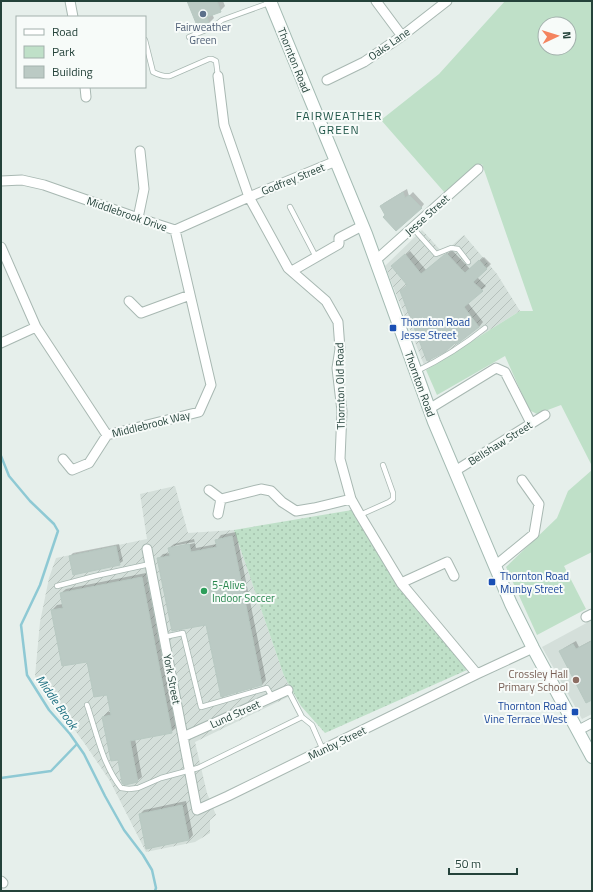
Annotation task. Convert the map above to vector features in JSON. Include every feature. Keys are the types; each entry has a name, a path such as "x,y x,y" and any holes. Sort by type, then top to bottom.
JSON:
{"main road":[{"name":"Thornton Road","path":"270,2 366,234 429,409 511,604 532,648 592,757"}],"street":[{"path":"70,1 73,16"},
{"path":"376,1 402,36"},
{"name":"Oaks Lane","path":"327,80 364,62 402,36 447,1"},
{"name":"Thornton Old Road","path":"218,76 224,124 249,196 288,268 326,300 338,322 340,349 338,368 342,411 340,459 351,499 401,583 477,674"},
{"path":"85,88 86,97"},
{"path":"138,218 144,189 140,151"},
{"name":"Godfrey Street","path":"249,196 336,161"},
{"name":"Jesse Street","path":"376,260 478,169"},
{"name":"Middlebrook Drive","path":"1,181 22,180 44,185 175,230 249,196"},
{"path":"292,271 338,244 339,238 362,226"},
{"name":"Middlebrook Way","path":"1,247 36,327 107,435 199,412 211,385 175,230"},
{"path":"129,301 141,313 190,295"},
{"path":"1,343 36,327"},
{"path":"429,409 496,368 505,372 531,424"},
{"name":"Bellshaw Street","path":"455,471 545,415"},
{"path":"63,459 72,470 88,463 107,435"},
{"path":"495,566 534,534 539,504 522,480"},
{"path":"221,499 260,489 271,491 282,502 296,511 351,499"},
{"path":"210,490 221,499"},
{"path":"218,514 221,499"},
{"name":"York Street","path":"147,549 197,810"},
{"path":"401,583 447,562 454,576"},
{"path":"477,674 532,648"},
{"name":"Munby Street","path":"197,810 477,674"},
{"name":"Lund Street","path":"183,737 288,690"},
{"path":"577,731 592,723"}],"lane":[{"path":"189,37 214,27 222,20 270,2"},
{"path":"146,44 153,72 170,76 212,58 216,62 218,76"},
{"path":"290,207 316,257"},
{"path":"412,228 436,254 451,248 458,249 468,262"},
{"path":"416,371 448,355 485,328"},
{"path":"360,515 393,499 393,493 382,465"},
{"path":"57,586 150,564"},
{"path":"164,637 183,633 201,707 267,688 272,697"},
{"path":"288,690 302,717 312,725 323,750"},
{"path":"87,705 107,764 121,788 128,789 138,788 161,778 198,768 302,717"}],"shaded area":[{"path":"422,230 443,253 464,235 497,274 520,311 426,370 385,266"},
{"path":"175,486 188,533 234,530 284,676 294,694 195,742 207,793 216,815 210,820 210,833 195,842 146,852 110,781 35,676 40,622 49,578 56,558 147,539 140,494"},
{"name":"Crossley Hall Primary School","path":"592,620 592,714 582,719 542,647"}],"green space":[{"path":"505,1 592,1 591,464 561,405 537,414 529,410 505,356 437,395 426,370 520,311 533,311 482,164 445,193 381,120 439,74"},
{"path":"592,470 592,552 564,566 586,609 537,635 506,567 557,518 568,491"},
{"path":"352,510 394,580 467,670 325,733 301,706 284,676 234,530"}],"building":[{"name":"Fairweather Green","path":"187,1 217,1 221,12 207,17 209,24 198,28"},
{"path":"403,192 405,198 409,195 422,208 396,231 383,217 385,215 380,206"},
{"path":"405,254 421,274 447,254 465,273 479,260 487,269 473,282 483,291 464,307 479,327 457,344 455,343 445,352 427,361 400,291 407,285 391,266"},
{"name":"5-Alive Indoor Soccer","path":"232,536 262,685 221,697 206,625 172,631 157,558 170,556 168,548 189,544 191,552 217,547 215,540"},
{"path":"116,546 120,565 73,575 69,556"},
{"path":"142,577 172,733 130,741 138,782 125,785 122,783 118,760 111,761 102,717 111,715 107,695 94,697 87,662 62,666 51,610 63,608 60,593"},
{"path":"592,641 592,700 586,703 559,651 573,644 576,649"},
{"path":"182,805 189,840 146,849 139,814"}],"waterway":[{"name":"Middle Brook","path":"1,456 9,476 30,501 54,524 58,531 40,585 21,625 27,675 49,710 70,734 84,754 124,830 143,855 152,870 156,888 155,891"},
{"path":"1,778 51,771 77,744"}],"place":[{"name":"Fairweather Green","path":"203,14"},
{"name":"Thornton Road Jesse Street","path":"393,328"},
{"name":"Thornton Road Munby Street","path":"492,582"},
{"name":"5-Alive Indoor Soccer","path":"204,591"},
{"name":"Crossley Hall Primary School","path":"576,680"},
{"name":"Thornton Road Vine Terrace West","path":"575,712"}],"district":[{"name":"FAIRWEATHER GREEN","path":"339,122"}]}
